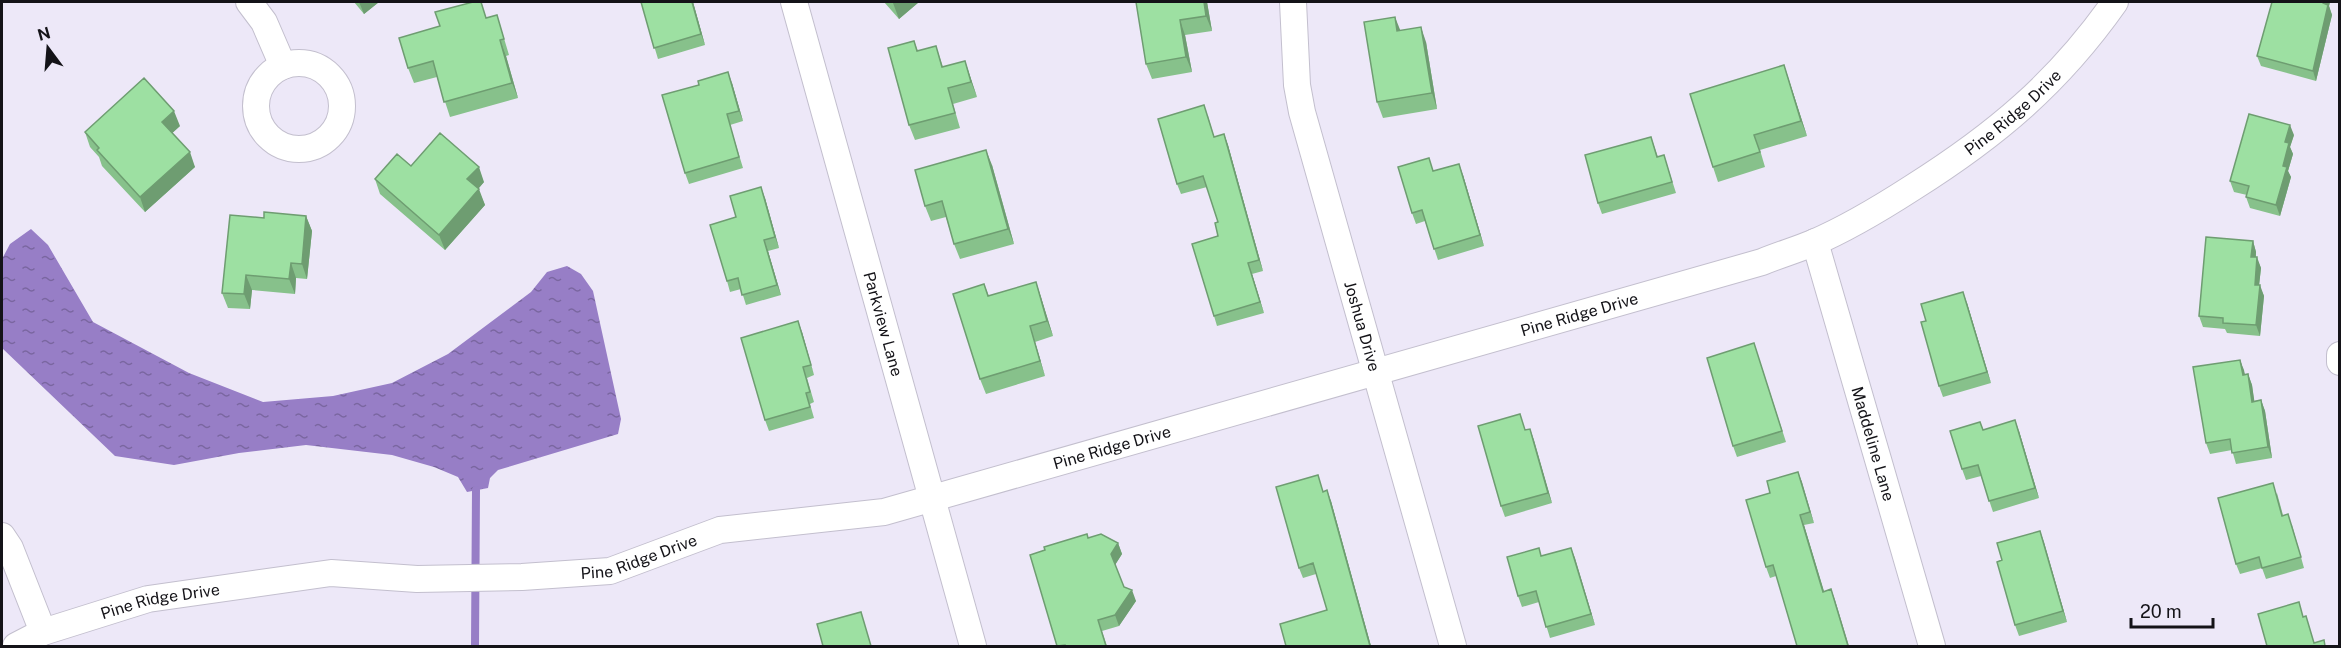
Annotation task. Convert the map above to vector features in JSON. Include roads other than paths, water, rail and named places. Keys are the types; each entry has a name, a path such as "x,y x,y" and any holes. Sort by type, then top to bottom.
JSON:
{"street":[{"path":"249,2 264,22 283,66"},
{"name":"Parkview Lane","path":"794,2 973,646"},
{"name":"Joshua Drive","path":"1293,2 1297,85 1302,112 1453,646"},
{"name":"Pine Ridge Drive","path":"16,646 43,632 148,599 331,573 417,579 522,577 610,571 720,530 884,512 1762,262 1815,242 1867,216 1965,155 2015,116 2077,51 2115,2"},
{"name":"Maddeline Lane","path":"1815,242 1932,646"},
{"path":"2340,355 2340,362"},
{"path":"2,536 43,632"}],"water":[{"path":"31,229 48,245 93,322 189,373 263,402 333,396 392,383 448,354 531,292 547,272 567,266 581,274 593,291 621,419 618,434 498,470 490,478 488,488 467,492 458,477 434,467 392,455 306,445 239,453 174,465 115,456 2,348 2,259 10,244"}],"waterway":[{"path":"475,646 476,490"}]}
